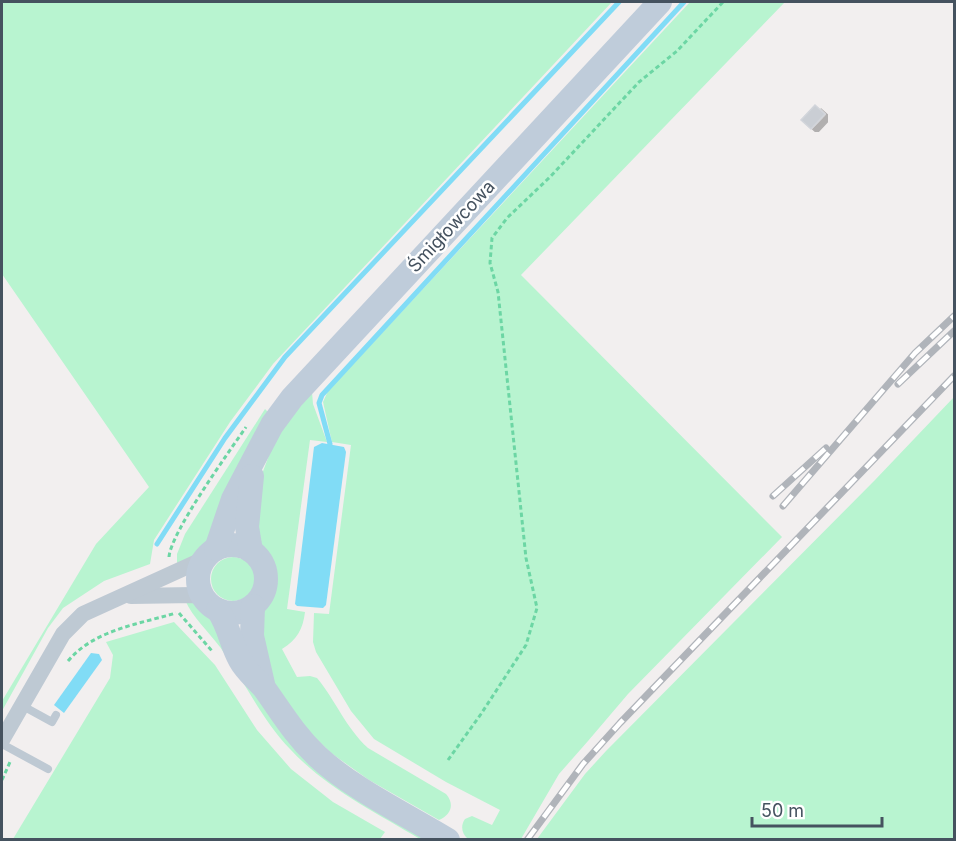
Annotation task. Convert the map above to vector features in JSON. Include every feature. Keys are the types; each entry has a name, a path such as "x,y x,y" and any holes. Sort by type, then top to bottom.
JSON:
{"street":[{"name":"Śmigłowcowa","path":"210,554 233,499 272,425 292,398 660,2"},
{"name":"Śmigłowcowa","path":"251,550 247,527 254,460"},
{"path":"2,742 63,634 83,614 228,545 237,545 251,550 260,560 266,578 261,597 253,606 238,613 211,604 194,595 124,596"},
{"path":"210,554 198,578 211,604 226,623 240,661 264,689 281,715 318,757 338,773 448,840"},
{"path":"253,606 252,636 264,689"}],"lane":[{"path":"21,705 52,722 56,715"},
{"path":"2,742 48,769"}],"path":[{"path":"448,760 526,645 537,608 526,558 498,292 490,263 492,238 507,218 550,177 639,82 676,51 723,2"},
{"path":"168,575 170,550 181,526 252,418"},
{"path":"171,594 179,612 218,657"},
{"path":"66,664 83,646 98,637 179,612"},
{"path":"2,780 15,751"}],"green space":[{"path":"2,2 612,2 273,364 230,422 154,540 150,564 104,581 63,608 48,628 2,711 2,701 96,544 149,487 2,274"},
{"path":"690,2 785,2 521,275 782,537 628,694 559,774 521,839 468,839 462,830 465,819 472,816 492,825 500,810 446,782 374,739 351,711 316,652 313,642 314,613 329,614 351,445 332,442 323,402 328,391"},
{"path":"312,392 313,404 327,442 310,440 287,609 305,612 298,634 282,649 297,677 317,678 353,732 368,748 446,794 451,805 450,809 439,820 369,780 331,753 307,730 275,684 264,657 263,609 273,591 276,577 272,561 257,537 262,474 271,450 285,425"},
{"path":"954,397 954,839 537,839 585,774 606,751 875,480"},
{"path":"265,409 268,412 206,546 199,554 177,563 177,554 185,534"},
{"path":"233,557 248,564 255,579 248,594 233,601 218,594 211,579 218,564"},
{"path":"185,600 199,605 207,612 252,691 431,839 420,839 369,809 319,776 304,763 270,725 229,660 196,619"},
{"path":"174,622 215,665 257,730 291,769 333,802 385,832 380,839 13,839 110,678 113,655 106,642"}],"water":[{"path":"322,443 344,447 346,452 326,605 323,608 295,604 314,447"},
{"path":"91,653 99,654 102,660 64,713 54,705"}],"building":[{"path":"815,105 825,114 811,129 801,120"}],"waterway":[{"path":"157,544 225,438 285,357 619,2"},
{"path":"330,444 319,403 322,395 684,2"}],"railway":[{"path":"783,506 915,353 954,316"},
{"path":"898,384 954,331"},
{"path":"527,840 583,764 620,723 954,376"},
{"path":"773,496 826,448"}]}
